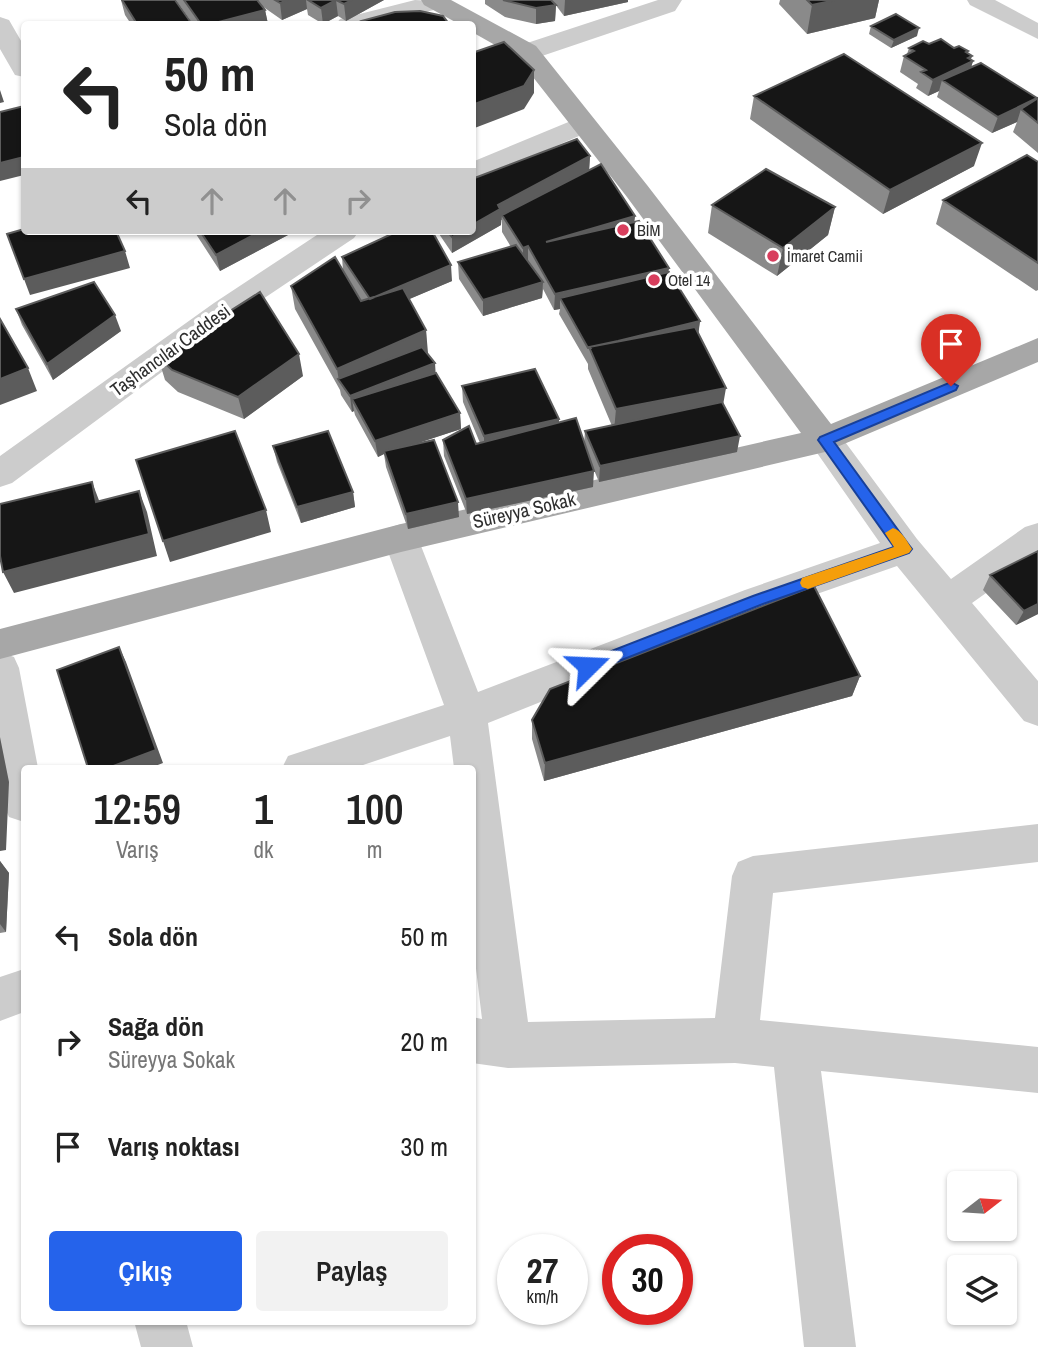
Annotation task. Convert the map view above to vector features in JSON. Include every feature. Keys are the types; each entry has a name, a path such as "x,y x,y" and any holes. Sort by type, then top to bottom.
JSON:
{"main road":[{"path":"435,1 471,21"},
{"path":"476,24 527,52 638,191 825,440"},
{"name":"Süreyya Sokak","path":"0,644 401,538 825,440 1038,349"}],"street":[{"path":"527,52 666,6 670,0"},
{"path":"978,0 1038,32"},
{"path":"360,21 435,1"},
{"path":"0,24 21,63"},
{"path":"476,171 583,124"},
{"name":"Taşhancılar Caddesi","path":"0,474 225,310 338,235"},
{"path":"825,440 904,549 1038,709"},
{"path":"947,601 1038,537"},
{"path":"401,538 467,713 471,765"},
{"path":"311,765 467,713 758,600 904,549"},
{"path":"0,668 21,787"},
{"path":"476,842 490,1043 734,1040 1038,1070"},
{"path":"734,1040 753,876 1038,843"},
{"path":"0,999 21,992"},
{"path":"794,1046 830,1347"},
{"path":"161,1325 167,1347"}],"building":[{"path":"122,0 175,0 190,21 135,21"},
{"path":"184,0 257,0 265,10 223,21 199,21"},
{"path":"308,0 336,0 321,8"},
{"path":"336,0 352,0 344,4"},
{"path":"503,0 551,0 556,5 536,8"},
{"path":"807,0 836,0 812,5"},
{"path":"420,11 443,16 447,21 361,21 395,12"},
{"path":"896,14 919,28 894,40 871,26"},
{"path":"941,39 954,48 959,46 968,51 966,52 972,56 968,58 973,61 933,80 921,72 926,70 904,56 914,51 909,48 923,41 929,44"},
{"path":"504,42 534,70 524,86 476,104 476,52"},
{"path":"844,54 982,143 890,190 754,96"},
{"path":"981,63 1037,98 998,117 942,80"},
{"path":"1038,98 1038,123 1021,109"},
{"path":"21,107 21,158 0,163 0,112"},
{"path":"577,139 590,156 498,205 500,209 476,223 476,177"},
{"path":"1027,155 1038,162 1038,263 943,200"},
{"path":"601,164 635,216 546,242 639,221 669,268 555,294 528,246 523,248 502,215"},
{"path":"766,169 835,207 783,248 712,205"},
{"path":"21,230 21,235 118,235 125,251 24,279 7,234"},
{"path":"203,235 254,235 216,255"},
{"path":"389,235 434,235 451,265 370,299 342,257"},
{"path":"516,245 543,282 483,300 458,262"},
{"path":"335,257 361,301 403,288 426,330 337,369 291,286"},
{"path":"669,272 700,321 588,348 560,298"},
{"path":"94,282 115,315 47,364 16,309"},
{"path":"260,292 299,354 238,397 172,370 158,357"},
{"path":"0,319 28,368 0,379"},
{"path":"695,327 726,388 616,409 589,347"},
{"path":"422,347 435,363 350,396 338,379"},
{"path":"535,369 559,419 484,436 462,386"},
{"path":"436,373 460,413 375,441 352,399"},
{"path":"722,402 740,436 600,466 585,431"},
{"path":"576,418 594,471 466,499 443,440 469,426 476,444"},
{"path":"235,431 266,510 163,541 136,460"},
{"path":"328,431 353,492 297,507 273,446"},
{"path":"434,440 458,502 406,514 384,451"},
{"path":"92,482 96,502 139,491 149,534 3,572 0,556 0,504"},
{"path":"1038,551 1038,604 1024,611 990,575"},
{"path":"814,586 860,676 545,763 532,720 550,689"},
{"path":"119,647 156,750 116,765 87,765 57,670"}],"slow traffic":[{"path":"808,583 904,549 893,533"}],"place":[{"name":"BİM","path":"623,230"},
{"name":"İmaret Camii","path":"773,256"},
{"name":"Otel 14","path":"654,280"}],"route":[{"path":"588,666 758,600 904,549 825,440 951,386"}]}
